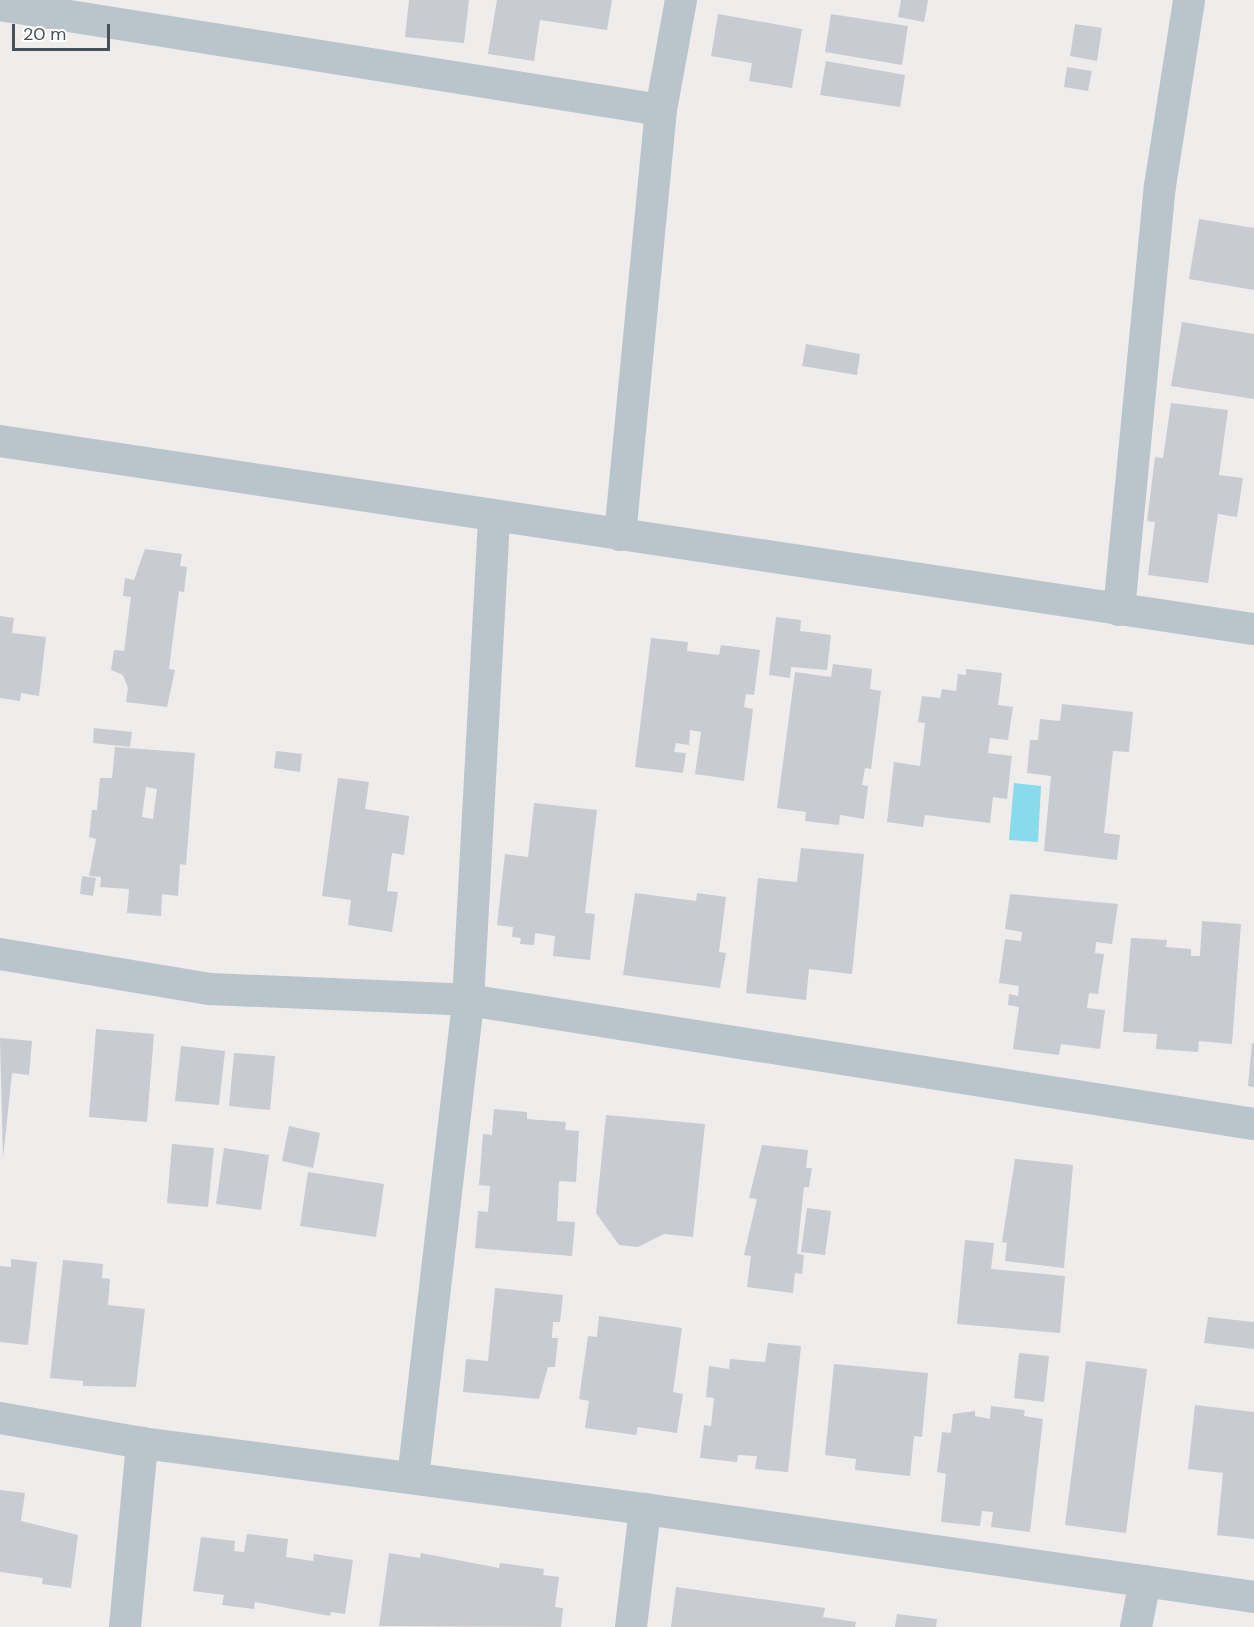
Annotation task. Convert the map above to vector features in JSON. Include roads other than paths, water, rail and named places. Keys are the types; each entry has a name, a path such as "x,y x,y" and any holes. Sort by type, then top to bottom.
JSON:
{"street":[{"path":"620,535 661,110 681,0"},
{"path":"1119,610 1160,186 1189,0"},
{"path":"0,5 158,13 661,110"},
{"path":"0,441 494,517 1254,629"},
{"path":"412,1478 468,999 494,517"},
{"path":"0,954 210,989 468,999 1254,1124"},
{"path":"0,1418 142,1443 645,1509 1254,1597"},
{"path":"125,1627 142,1443"},
{"path":"632,1627 645,1509"},
{"path":"1136,1627 1145,1581"}],"water":[{"path":"1014,783 1041,786 1038,842 1009,840"}]}
